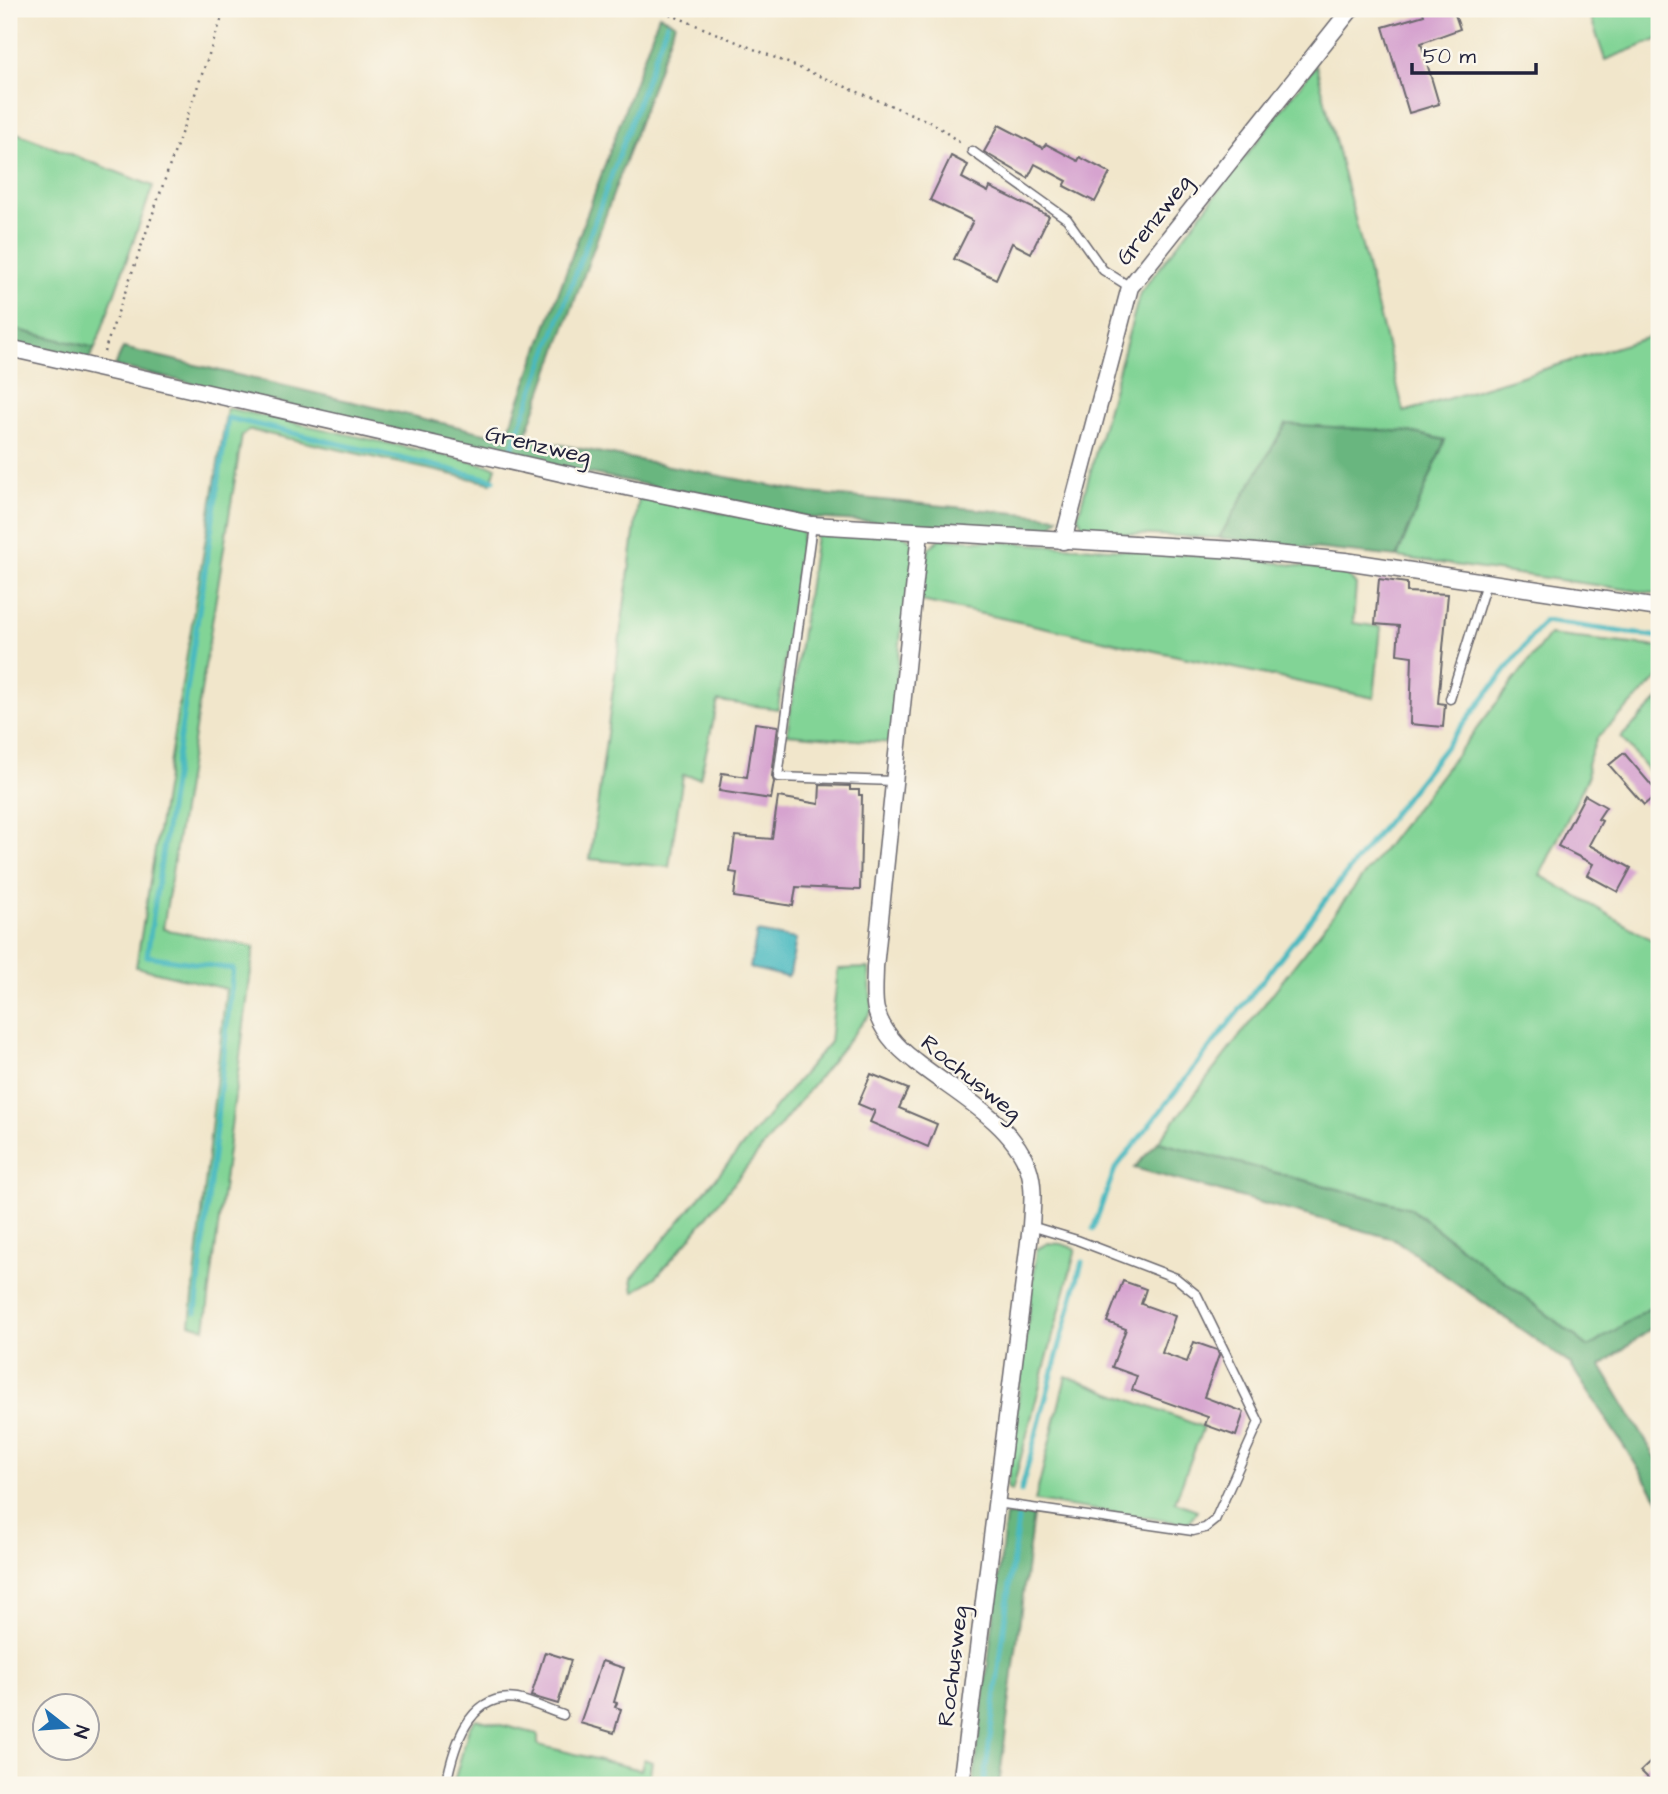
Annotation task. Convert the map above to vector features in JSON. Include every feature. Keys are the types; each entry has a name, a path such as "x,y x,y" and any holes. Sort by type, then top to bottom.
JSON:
{"street":[{"name":"Grenzweg","path":"1063,541 1130,287 1351,9"},
{"name":"Grenzweg","path":"9,348 592,480 812,525 1236,550 1345,561 1659,608"},
{"name":"Rochusweg","path":"920,532 875,967 876,1011 896,1046 987,1114 1008,1134 1020,1150 1033,1192 1031,1226 961,1785"}],"lane":[{"path":"972,151 1067,219 1103,270 1130,287"},
{"path":"812,525 778,777 894,781"},
{"path":"1450,699 1486,583"},
{"path":"997,1503 1193,1531 1205,1528 1215,1520 1259,1422 1197,1295 1176,1278 1077,1240 1031,1226"},
{"path":"446,1785 450,1762 465,1723 482,1707 496,1700 516,1699 563,1715"}],"path":[{"path":"98,368 225,9"},
{"path":"657,9 933,123 972,151"}],"green space":[{"path":"1588,9 1659,9 1659,39 1605,60"},
{"path":"659,15 675,23 525,438 809,493 1059,517 1047,533 812,518 593,474 115,366 123,348 506,438"},
{"path":"1316,65 1404,412 1659,334 1659,594 1397,557 1445,440 1409,432 1286,425 1219,538 1086,532 1078,516 1140,293"},
{"path":"9,130 153,186 95,348 9,328"},
{"path":"9,328 95,348 89,361 9,343"},
{"path":"227,408 496,467 491,483 250,430 242,435 163,929 254,947 205,1329 190,1324 226,989 136,967"},
{"path":"1286,424 1409,432 1445,440 1397,557 1219,538"},
{"path":"639,497 803,529 778,709 718,701 700,778 683,775 669,867 590,859"},
{"path":"817,529 903,535 915,543 908,622 902,622 891,743 787,734"},
{"path":"941,538 1234,557 1345,572 1356,585 1353,623 1381,627 1374,698 921,601 929,548"},
{"path":"1549,635 1659,647 1659,677 1597,738 1587,764 1588,777 1540,875 1659,944 1659,1302 1589,1347 1410,1208 1158,1142"},
{"path":"1659,699 1659,784 1621,737"},
{"path":"869,968 872,1011 690,1238 657,1276 634,1292 632,1278 830,1042 838,969"},
{"path":"1158,1142 1410,1208 1589,1347 1659,1302 1659,1322 1601,1366 1659,1463 1659,1500 1570,1364 1394,1239 1134,1168"},
{"path":"1048,1243 1076,1249 1012,1491 1007,1488 1037,1249"},
{"path":"1066,1376 1203,1427 1175,1502 1197,1510 1189,1524 1035,1501"},
{"path":"1033,1515 999,1785 973,1785 1006,1516"},
{"path":"476,1719 538,1734 538,1745 641,1770 644,1759 652,1762 648,1785 453,1785 469,1728"}],"water":[{"path":"757,932 796,939 790,974 787,977 750,968"}],"building":[{"path":"1422,9 1453,9 1460,29 1421,43 1439,104 1409,113 1383,27 1424,15"},
{"path":"999,125 1043,148 1046,144 1078,161 1080,157 1110,173 1095,202 1064,186 1067,181 1035,164 1028,178 984,152"},
{"path":"951,156 968,165 962,178 988,192 990,187 1049,216 1031,253 1012,243 996,279 954,259 973,221 930,200"},
{"path":"1379,579 1407,583 1407,592 1448,594 1438,703 1445,704 1443,727 1410,724 1412,656 1397,654 1399,626 1375,624"},
{"path":"755,723 778,726 771,799 719,791 722,773 747,777"},
{"path":"1624,753 1658,793 1644,805 1609,765"},
{"path":"820,785 850,786 850,790 859,790 859,795 862,795 860,890 796,887 793,906 734,897 737,873 730,872 735,836 772,839 778,797 819,804"},
{"path":"1585,795 1606,807 1598,819 1602,821 1589,845 1631,868 1618,892 1587,875 1593,864 1558,846"},
{"path":"871,1074 908,1089 899,1108 937,1124 928,1147 870,1122 875,1111 858,1104"},
{"path":"1123,1281 1146,1289 1141,1304 1175,1316 1162,1353 1187,1362 1194,1342 1217,1350 1219,1355 1204,1397 1244,1412 1236,1436 1205,1425 1208,1417 1132,1390 1137,1376 1112,1367 1126,1329 1107,1322"},
{"path":"545,1652 571,1660 558,1704 531,1696"},
{"path":"602,1661 624,1668 614,1702 617,1703 615,1707 621,1709 614,1733 580,1723"},
{"path":"1659,1754 1659,1785 1655,1785 1641,1771"}],"waterway":[{"path":"512,448 667,23"},
{"path":"196,1312 233,969 147,956 228,418 494,480"},
{"path":"1093,1229 1115,1169 1544,621 1659,637"},
{"path":"1021,1491 1082,1262"},
{"path":"984,1785 1018,1520"}]}
